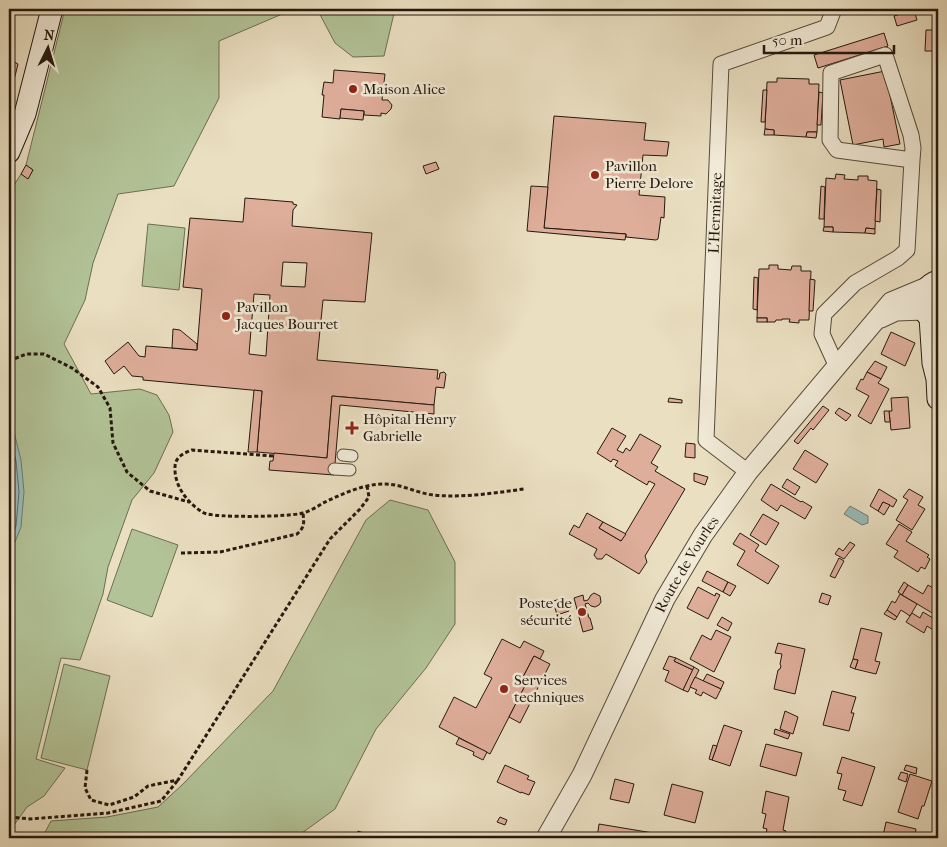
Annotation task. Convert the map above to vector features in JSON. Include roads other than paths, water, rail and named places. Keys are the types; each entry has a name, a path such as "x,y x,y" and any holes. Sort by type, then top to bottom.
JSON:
{"main road":[{"path":"9,152 25,114 52,9"},
{"path":"933,284 924,292 922,298 931,316 933,363 938,383"}],"street":[{"name":"L'Hermitage","path":"748,472 706,440 720,64 827,27 834,9"},
{"path":"837,366 822,334 824,314 855,283 898,258 907,250 912,160 912,148 911,135 885,55 830,73 830,140 837,150 912,160"},
{"name":"Route de Vourles","path":"546,838 582,775 665,599 703,535 748,472 891,302 933,284"},
{"name":"Route de Vourles","path":"875,322 896,311 931,316"},
{"path":"334,469 350,470"}],"water":[{"path":"9,423 14,432 21,460 24,492 21,527 9,557"},
{"path":"850,506 868,516 868,523 862,525 844,514"}],"place":[{"name":"Maison Alice","path":"353,89"},
{"name":"Pavillon Pierre Delore","path":"595,175"},
{"name":"Pavillon Jacques Bourret","path":"226,316"},
{"name":"Hôpital Henry Gabrielle","path":"352,428"},
{"name":"Poste de sécurité","path":"582,612"},
{"name":"Services techniques","path":"504,689"}]}
